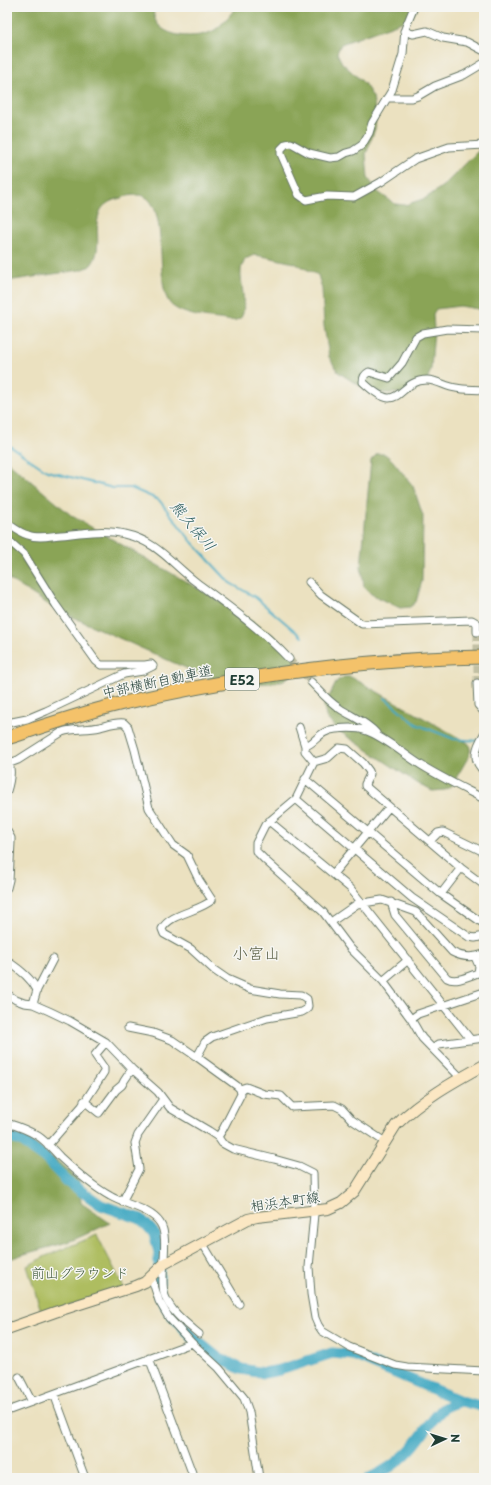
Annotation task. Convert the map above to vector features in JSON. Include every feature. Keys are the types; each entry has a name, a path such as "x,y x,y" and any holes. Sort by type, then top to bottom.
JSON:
{"highway":[{"name":"中部横断自動車道","path":"7,738 71,717 128,702 255,677 306,669 363,663 452,657 484,657"}],"main road":[{"name":"相浜本町線","path":"7,1329 136,1286 158,1270 252,1218 334,1207 341,1204 350,1196 362,1180 396,1125 412,1110 484,1065"}],"street":[{"path":"414,7 404,31 403,54 392,90 372,123 367,139 362,145 354,151 339,157 330,158 309,153 292,143 281,149 281,154 299,196 310,200 327,196 354,197 381,182 415,159 449,147 484,145"},
{"path":"404,31 413,34 427,31 443,38 467,42 484,51"},
{"path":"387,98 412,98 418,96 435,86 464,75 484,63"},
{"path":"484,330 447,328 423,333 416,337 402,364 392,376 389,378 369,372 365,374 363,378 363,382 374,392 386,397 399,395 412,383 423,380 429,380 456,388 484,390"},
{"path":"7,523 28,535 42,537 109,531 140,538 153,545 195,581 224,602 278,647 289,659"},
{"path":"7,539 24,554 56,605 96,661 101,665 151,664 153,666 143,671 124,674 27,719 7,723"},
{"path":"309,582 326,599 362,624 472,620 477,623 477,632"},
{"path":"311,682 338,708 365,722 380,737"},
{"path":"477,683 478,705 484,712"},
{"path":"10,763 18,760 62,732 99,727 118,722 124,723 128,727 149,808 173,845 187,855 199,880 212,900 206,905 166,923 162,929 164,934 191,949 214,970 227,979 250,989 280,994 301,995 307,999 307,1009 302,1012 267,1018 207,1039 197,1057"},
{"path":"299,727 305,746 305,751 314,762"},
{"path":"305,746 309,746 325,731 334,729 359,729 367,731 380,737 438,776 484,798"},
{"path":"484,734 479,742 476,757 477,764 484,771"},
{"path":"461,1078 422,1038 411,1019 383,981 350,948 323,912 257,854 255,849 256,843 269,821 296,799 314,762 328,758 339,748 347,749 370,771 365,786 461,868 484,885"},
{"path":"7,755 10,763 10,779 7,791"},
{"path":"305,779 441,894 484,924"},
{"path":"296,799 412,898 469,937 475,938 484,936"},
{"path":"334,874 390,807"},
{"path":"269,821 350,888 471,1040"},
{"path":"7,832 11,838 11,842 9,880 7,888"},
{"path":"430,842 438,833 443,832 484,852"},
{"path":"441,894 461,868"},
{"path":"331,922 348,909 362,903 382,900 416,912 452,952 458,956 475,957 484,954"},
{"path":"391,902 395,915 450,980 457,980 478,973 480,970 475,957"},
{"path":"33,1004 37,990 53,960"},
{"path":"383,981 408,960"},
{"path":"7,961 30,980 37,990"},
{"path":"411,1019 418,1014 484,992"},
{"path":"7,994 24,1003 33,1004 70,1021 106,1042 132,1069 158,1092 170,1108 218,1137 222,1143 233,1149 274,1159 309,1170 312,1173 313,1210 309,1267 315,1318 322,1331 354,1349 395,1365 484,1371"},
{"path":"128,1028 153,1033 172,1040 240,1089 241,1094 218,1137"},
{"path":"433,1049 439,1044 484,1038"},
{"path":"48,1145 82,1106 104,1072 104,1068 95,1055 106,1042"},
{"path":"84,1101 99,1113 116,1090 122,1085 132,1069"},
{"path":"240,1089 246,1087 264,1094 282,1096 292,1107 334,1105 342,1109 352,1120 385,1142"},
{"path":"122,1202 139,1169 135,1142 138,1135 163,1099"},
{"path":"7,1123 18,1126 38,1136 90,1182 106,1194 150,1214 160,1223 164,1234 158,1270 158,1301 165,1313 192,1343 219,1368 241,1393 246,1402 259,1478"},
{"path":"203,1244 222,1276 225,1278 239,1304"},
{"path":"158,1270 164,1294 168,1302 175,1312 199,1334"},
{"path":"7,1411 192,1343"},
{"path":"149,1358 194,1478"},
{"path":"19,1377 32,1402"},
{"path":"54,1394 85,1478"}],"green space":[{"path":"7,7 154,7 154,17 158,25 165,30 184,36 195,36 205,34 216,29 237,7 418,7 410,19 341,44 337,53 342,63 364,83 373,97 376,116 375,129 366,154 368,178 378,192 395,204 405,205 426,198 444,185 484,145 484,310 460,306 436,309 433,314 434,330 431,369 427,380 418,389 403,393 383,393 358,385 338,372 329,357 324,326 322,289 318,275 294,263 255,255 245,259 241,268 244,307 242,316 238,320 199,316 178,310 173,306 169,302 162,277 160,241 155,209 148,199 138,195 127,196 109,202 102,209 98,217 98,246 96,256 90,266 80,270 7,281"},
{"path":"377,454 385,454 392,460 413,486 423,516 422,581 416,602 410,607 400,608 371,594 364,587 361,567 371,460"},
{"path":"7,461 72,516 211,596 273,635 292,654 295,660 296,670 293,674 282,681 270,683 245,684 212,679 57,610 7,578"},
{"path":"344,677 351,677 468,743 471,747 469,756 451,787 445,790 432,791 417,783 336,729 326,717 324,706 337,681"},
{"path":"7,1130 29,1139 65,1167 79,1181 81,1203 110,1223 67,1242 7,1260"},
{"name":"前山グラウンド","path":"97,1235 124,1288 42,1314 27,1266 46,1256"}],"waterway":[{"name":"熊久保川","path":"7,444 47,471 113,488 131,488 159,500 192,542 230,583 255,597 302,637"},
{"name":"熊久保川","path":"385,698 416,724 454,739 478,741"},
{"path":"7,1137 21,1141 45,1158 67,1181 101,1205 141,1219 154,1233 159,1252 160,1297 171,1314 192,1337 216,1356 241,1369 264,1373 280,1370 332,1353 353,1355 461,1401 484,1407"},
{"path":"370,1478 389,1468 406,1454 439,1412 444,1408 461,1401"}],"tunnel":[{"path":"477,632 477,683"},
{"path":"289,659 311,682"}],"district":[{"name":"小宮山","path":"256,952"}]}
